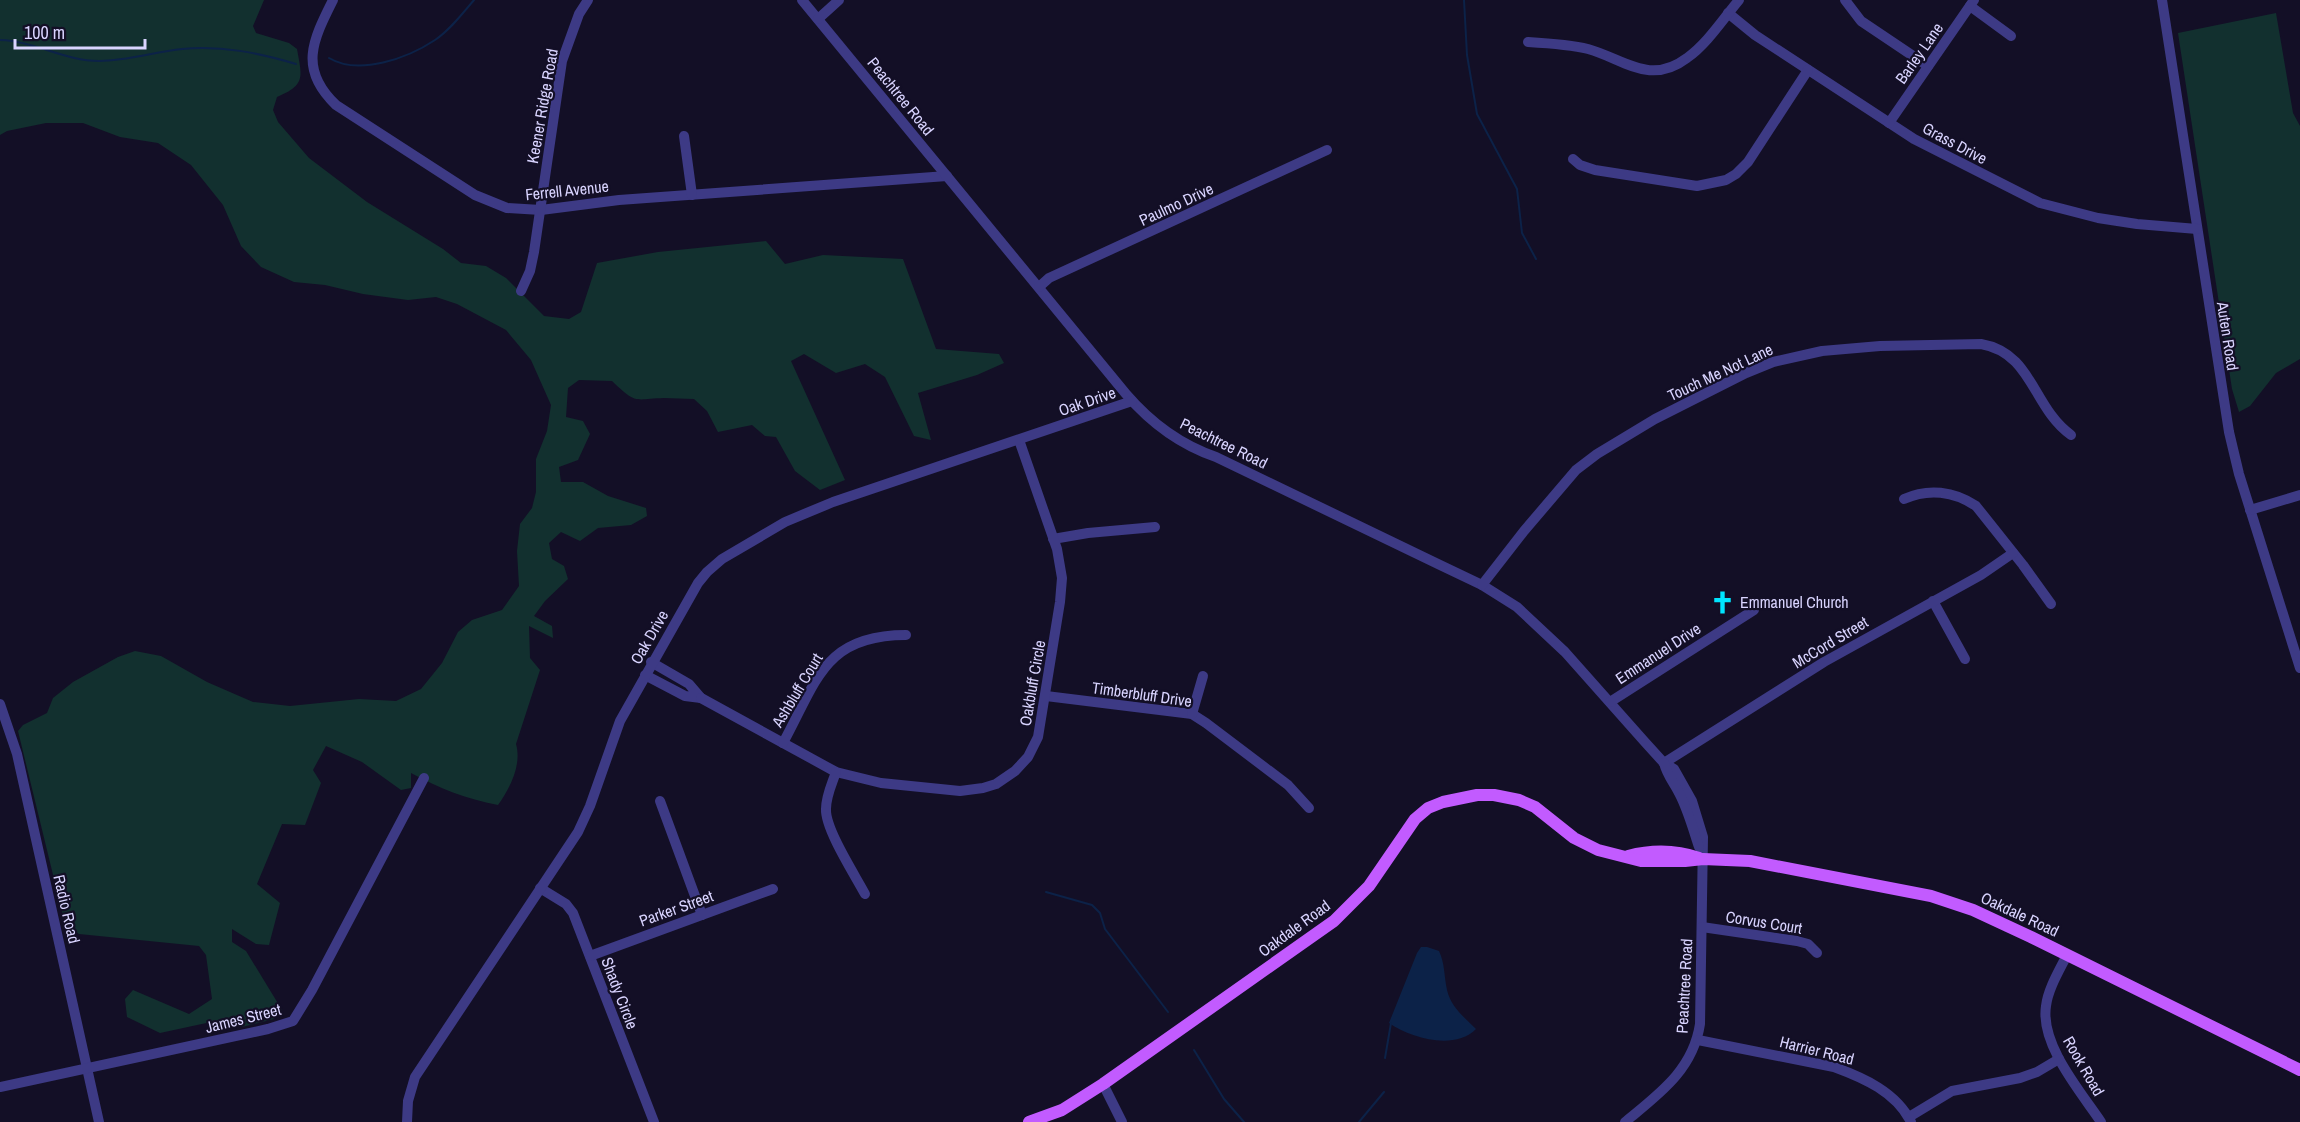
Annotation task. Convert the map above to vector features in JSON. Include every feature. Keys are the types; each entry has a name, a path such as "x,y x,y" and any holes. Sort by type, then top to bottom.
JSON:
{"main road":[{"name":"Oakdale Road","path":"1029,1122 1062,1110 1103,1084 1334,921 1369,886 1415,819 1428,808 1443,802 1477,795 1494,795 1519,800 1535,807 1574,838 1604,852 1628,857 1641,853 1681,852 1703,859 1750,861 1931,896 1973,910 2300,1070"}],"street":[{"name":"Ferrell Avenue","path":"333,0 313,41 311,56 317,82 326,96 336,105 484,200 507,208 541,210 619,200 947,176"},
{"name":"Keener Ridge Road","path":"521,291 532,261 562,61 579,14 588,0"},
{"name":"Peachtree Road","path":"802,0 1132,401 1166,431 1202,452 1482,585 1512,603 1538,624 1664,763 1674,769 1696,811 1703,837 1698,1040 1686,1064 1669,1087 1625,1122"},
{"path":"818,19 839,0"},
{"path":"1528,42 1588,49 1636,69 1659,71 1688,58 1739,0"},
{"path":"1845,0 1861,21 1928,66"},
{"name":"Auten Road","path":"2162,0 2229,432 2239,474 2300,668"},
{"path":"1972,3 2011,36"},
{"name":"Barley Lane","path":"1889,123 1972,3"},
{"name":"Grass Drive","path":"1728,13 1755,35 1914,139 2040,204 2098,218 2197,229"},
{"path":"1574,159 1580,165 1595,170 1697,186 1726,180 1748,162 1808,69"},
{"path":"684,136 692,195"},
{"name":"Paulmo Drive","path":"1039,287 1049,278 1327,150"},
{"name":"Touch Me Not Lane","path":"1482,585 1576,470 1597,454 1687,402 1746,373 1791,357 1822,351 1880,346 1972,344 1992,346 2004,351 2024,370 2049,414 2071,435"},
{"name":"Oak Drive","path":"407,1122 408,1101 415,1077 585,819 615,731 651,662 707,572 749,541 785,522 833,502 1132,401"},
{"name":"Oakbluff Circle","path":"651,662 689,684 701,698 836,772 881,783 960,791 996,784 1015,771 1028,757 1038,737 1062,589 1060,564 1053,539 1019,440"},
{"path":"1904,499 1922,493 1935,492 1966,500 1976,506 2051,604"},
{"path":"2250,510 2300,495"},
{"path":"1053,539 1080,534 1155,527"},
{"name":"McCord Street","path":"1664,763 1824,662 1981,574 2013,553"},
{"path":"1933,601 1965,660"},
{"name":"Emmanuel Drive","path":"1610,702 1754,610"},
{"name":"Ashbluff Court","path":"783,743 820,674 838,653 864,640 906,635"},
{"name":"Oakbluff Circle","path":"645,675 685,696 701,698"},
{"path":"1192,714 1203,676"},
{"name":"Timberbluff Drive","path":"1046,696 1192,714 1288,785 1309,808"},
{"name":"Radio Road","path":"0,704 17,754 99,1122"},
{"path":"836,772 827,800 826,816 831,831 865,894"},
{"name":"James Street","path":"0,1087 268,1029 293,1021 312,990 424,778"},
{"path":"660,801 702,915"},
{"name":"Shady Circle","path":"540,888 568,907 590,956 654,1122"},
{"name":"Parker Street","path":"590,956 773,888"},
{"name":"Corvus Court","path":"1702,927 1797,941 1808,944 1817,953"},
{"name":"Rook Road","path":"2067,955 2053,983 2045,1007 2047,1027 2059,1059 2101,1122"},
{"name":"Harrier Road","path":"1698,1040 1834,1067 1851,1073 1887,1093 1910,1120"},
{"path":"1910,1120 1952,1090 2020,1078 2037,1072 2059,1059"},
{"path":"1103,1084 1122,1122"}],"green space":[{"path":"0,0 264,0 253,26 256,33 289,43 297,49 301,73 300,79 293,88 277,97 273,110 278,122 309,158 367,202 443,249 461,263 486,266 506,278 544,316 569,319 581,312 597,263 658,252 766,241 785,264 823,255 903,259 936,349 999,354 1004,363 977,375 918,393 931,440 914,436 885,377 865,364 836,373 804,354 791,361 845,480 820,490 795,471 776,437 765,436 752,425 718,432 707,411 694,399 636,399 626,394 612,381 579,380 568,388 566,417 583,421 590,434 578,460 559,467 561,482 583,482 608,496 646,508 647,516 631,525 598,528 580,541 561,532 549,543 552,559 564,566 568,579 545,601 534,616 552,626 553,638 529,626 530,658 540,670 516,744 516,768 511,784 498,805 475,800 442,788 411,773 411,788 401,790 362,762 326,746 313,770 321,783 305,825 282,824 257,884 280,903 269,945 256,944 232,929 232,942 246,951 282,1010 274,1019 242,1027 211,1022 160,1033 127,1017 125,999 133,990 189,1014 212,999 206,955 199,946 79,934 65,924 18,731 23,725 47,713 53,698 73,682 118,657 135,651 161,656 207,682 253,702 290,706 359,699 396,701 421,689 442,663 458,632 472,620 502,610 519,586 517,551 520,524 532,508 536,492 536,459 547,431 551,405 531,360 506,330 457,304 436,297 408,300 363,294 325,285 294,282 261,267 241,246 223,205 191,165 158,143 120,137 83,123 46,123 7,131 0,135"},
{"path":"2276,13 2293,113 2300,126 2300,359 2276,373 2250,406 2239,412 2232,389 2178,33"}],"water":[{"path":"1421,947 1439,951 1449,996 1458,1011 1476,1029 1467,1036 1445,1041 1432,1040 1409,1033 1389,1023"}],"waterway":[{"path":"329,58 341,63 369,65 411,53 440,36 456,22 474,0"},
{"path":"1464,0 1467,55 1477,114 1517,189 1522,233 1536,259"},
{"path":"0,40 13,41 86,60 109,61 182,49 211,48 254,53 296,64"},
{"path":"1046,892 1092,905 1100,913 1105,929 1168,1012"},
{"path":"1385,1058 1391,1023"},
{"path":"1194,1050 1224,1099 1244,1122"},
{"path":"1359,1122 1384,1092"}],"place":[{"name":"Emmanuel Church","path":"1722,602"}]}
